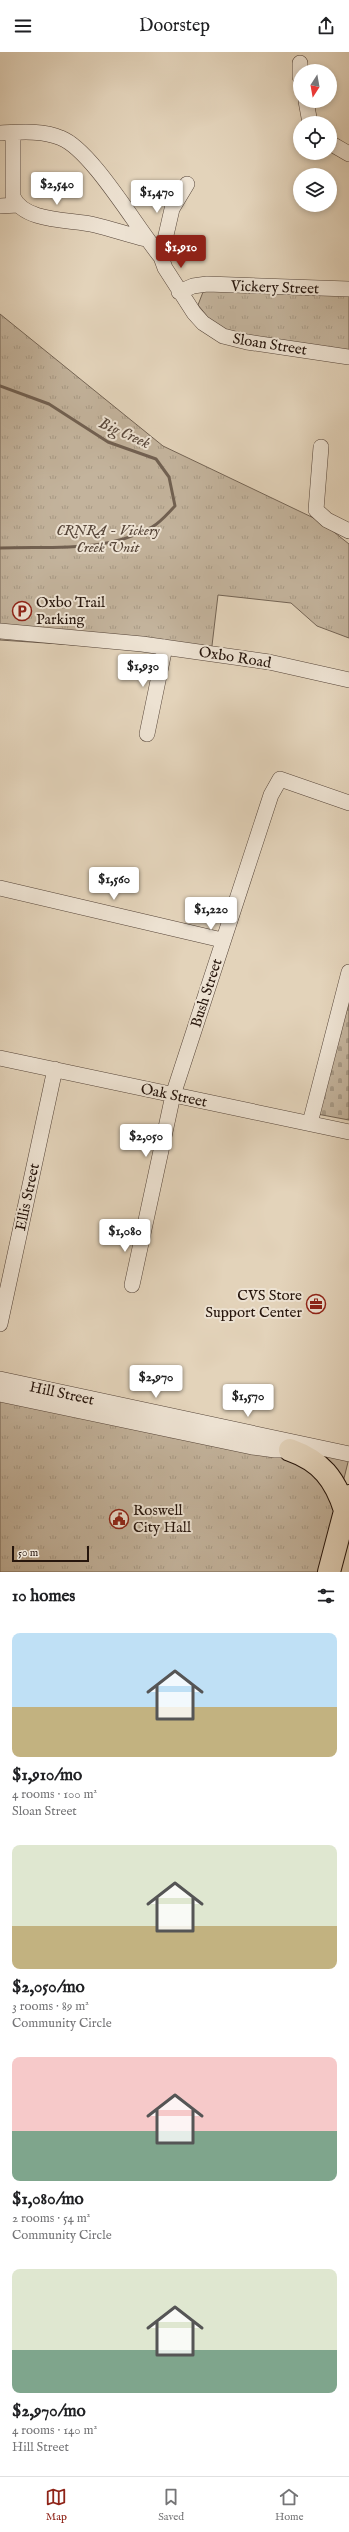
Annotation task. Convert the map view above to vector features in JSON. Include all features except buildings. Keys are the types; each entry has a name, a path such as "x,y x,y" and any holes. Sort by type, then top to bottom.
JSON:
{"highway":[{"path":"290,1450 307,1457 327,1471 334,1482 345,1509 329,1572"},
{"path":"319,1572 345,1509"}],"street":[{"path":"6,133 13,197 18,205 32,213 48,218 93,225 146,239"},
{"name":"Sloan Street","path":"6,133 55,136 73,145 116,194 146,239 161,257 164,268 179,292 203,323 223,336 247,342 349,357"},
{"path":"337,147 349,154"},
{"path":"161,257 172,209 187,184"},
{"path":"0,206 18,205"},
{"name":"Vickery Street","path":"179,292 193,286 207,284 349,289"},
{"path":"321,447 316,510 327,520 349,531"},
{"name":"Oxbo Road","path":"0,631 165,647 269,662 349,680"},
{"path":"147,734 165,647"},
{"name":"Bush Street","path":"132,1285 173,1095 222,940 272,796 280,779 349,803"},
{"path":"0,888 222,940"},
{"path":"310,1123 349,972"},
{"name":"Oak Street","path":"0,1058 349,1132"},
{"name":"Ellis Street","path":"0,1324 55,1069"},
{"name":"Hill Street","path":"0,1379 342,1453"},
{"name":"Hill Street","path":"0,1394 252,1446 342,1453"}],"green space":[{"path":"209,289 349,293 349,351 246,336 228,331 211,321 198,305 203,292"},
{"name":"CRNRA - Vickery Creek Unit","path":"0,314 163,446 320,521 349,544 349,638 317,626 291,603 218,595 211,654 0,640"},
{"path":"349,993 349,1120 317,1114"},
{"path":"0,1385 349,1458 321,1572 0,1572"}],"waterway":[{"name":"Big Creek","path":"0,386 49,404 108,442 156,459 169,477 175,506 152,527 116,541 97,545 0,548"}],"place":[{"name":"Oxbo Trail Parking","path":"22,611"},
{"name":"CVS Store Support Center","path":"316,1304"},
{"name":"Roswell City Hall","path":"119,1519"}]}
